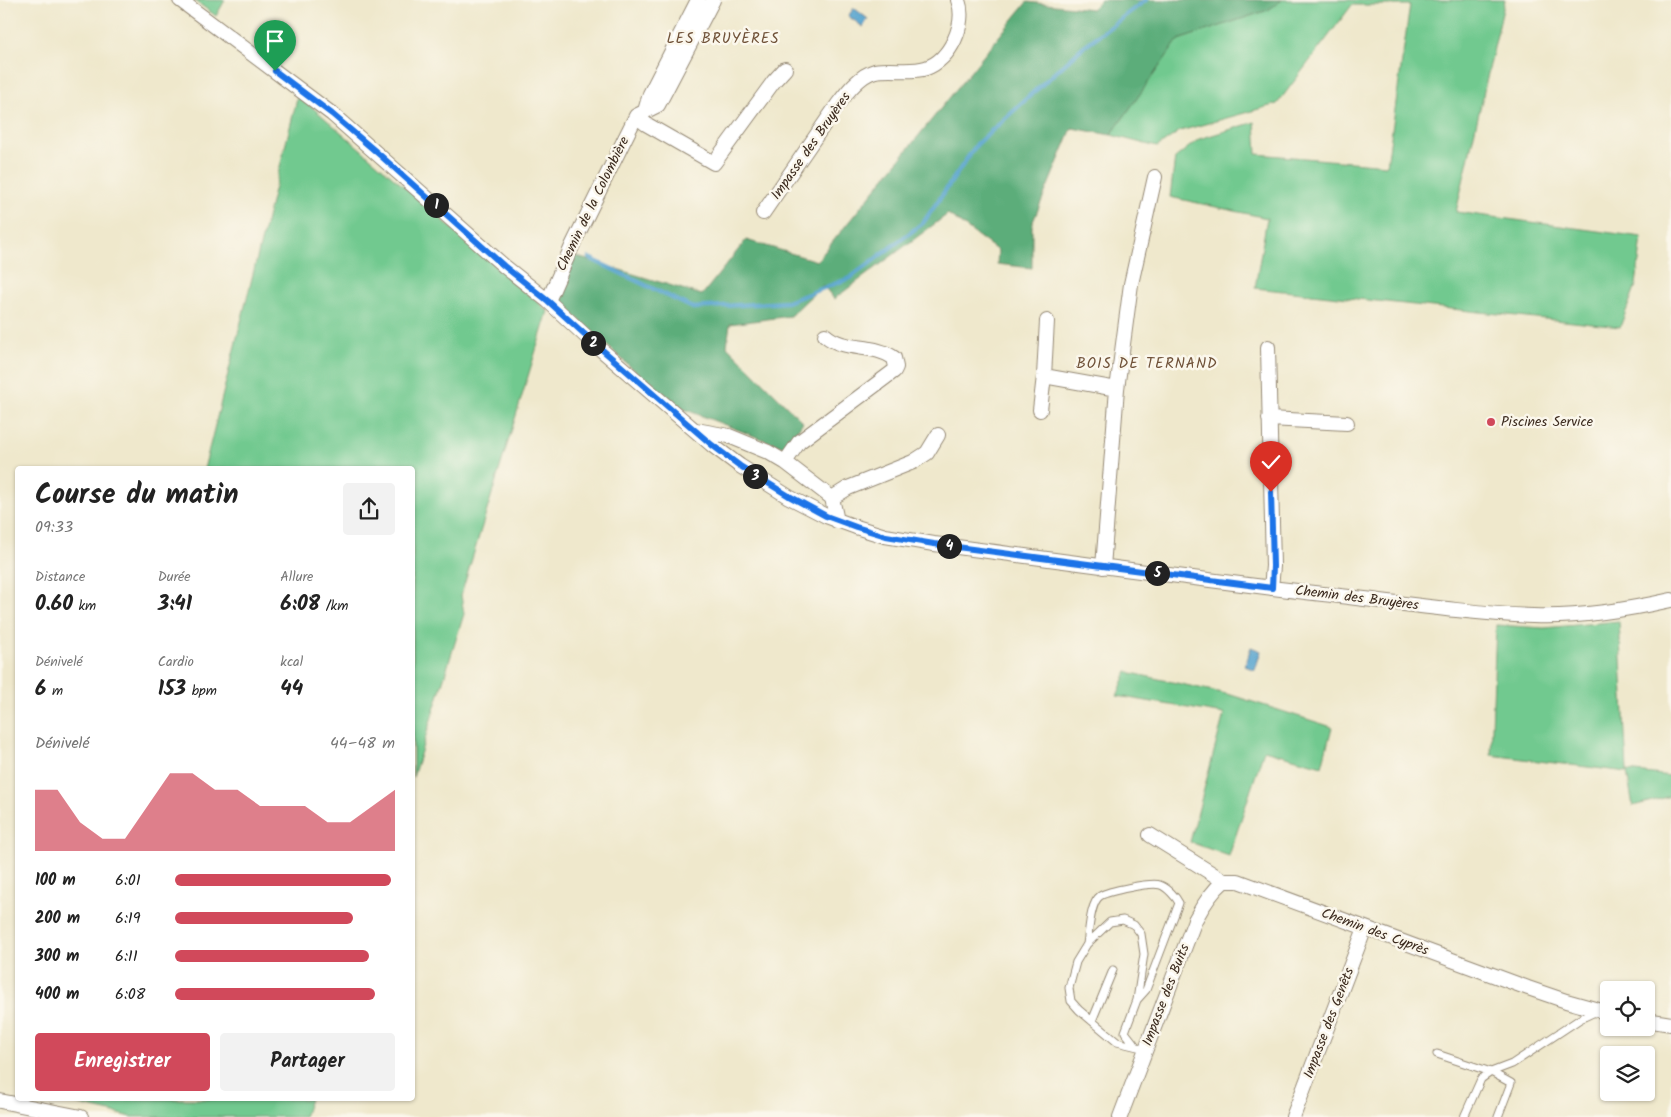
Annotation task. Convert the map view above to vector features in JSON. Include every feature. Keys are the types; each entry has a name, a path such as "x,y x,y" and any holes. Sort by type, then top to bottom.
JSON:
{"street":[{"name":"Chemin des Bruyères","path":"180,0 332,114 504,266 548,301 695,430 740,466 764,482 838,521 886,536 934,544 1103,567 1447,608 1534,616 1615,611 1671,600"},
{"name":"Chemin de la Colombière","path":"548,301 573,244 698,0"},
{"name":"Chemin de la Colombière","path":"640,114 658,104 713,0"},
{"name":"Impasse des Bruyères","path":"763,213 838,104 862,78 874,72 927,68 944,56 957,35 960,5 958,0"},
{"path":"640,114 646,124 714,163 785,69"},
{"path":"1103,567 1117,389 1131,284 1155,177"},
{"path":"1040,410 1047,321"},
{"path":"785,462 799,442 894,371 896,367 894,358 884,352 844,345 831,341 825,335"},
{"path":"1268,347 1272,588"},
{"path":"1044,376 1117,389"},
{"path":"1270,418 1347,423"},
{"path":"695,430 729,436 768,452 785,462 832,498 838,521"},
{"path":"832,498 848,488 914,462 927,452 938,435"},
{"name":"Chemin des Cyprès","path":"1150,835 1224,882 1238,881 1528,988 1600,1011"},
{"name":"Impasse des Buits","path":"1120,1117 1141,1047 1195,920 1215,889 1224,882"},
{"name":"Impasse des Genêts","path":"1293,1117 1365,928"},
{"path":"1655,1021 1671,1024"},
{"path":"0,1101 81,1117"}],"lane":[{"path":"1087,944 1093,906 1099,896 1136,885 1160,885 1176,897 1179,903 1146,990 1137,1000"},
{"path":"1123,920 1134,925 1141,934 1144,954 1137,1000 1125,1032 1141,1047 1117,1042 1079,1010 1072,1001 1069,988 1076,962 1087,944 1110,922 1123,920"},
{"path":"1092,1021 1113,970"},
{"path":"1464,1117 1481,1079 1491,1072 1512,1064 1580,1019 1600,1013"},
{"path":"1436,1054 1491,1072 1511,1084 1498,1117"}],"green space":[{"path":"194,0 225,0 216,16"},
{"path":"1101,0 1282,0 1268,10 1178,40 1111,135 1072,128 1032,224 1032,268 997,264 998,251 948,214 834,299 823,285 790,316 730,324 727,346 803,422 785,448 671,404 556,299 571,255 702,295 746,240 817,261 1027,2 1092,9"},
{"path":"1282,0 1505,0 1456,212 1642,237 1636,285 1620,327 1255,288 1267,218 1170,197 1175,158 1199,139 1255,122 1257,154 1387,165 1410,5 1352,5 1277,104 1180,131 1157,147 1111,135 1178,40 1268,10"},
{"path":"298,95 548,311 461,595 464,614 415,771 415,466 205,466"},
{"path":"1619,621 1627,771 1671,776 1671,796 1633,806 1627,772 1491,755 1496,625 1544,628"},
{"path":"1127,672 1231,695 1332,727 1322,766 1264,750 1229,856 1190,842 1224,714 1117,696"},
{"path":"64,1101 309,1101 304,1117 132,1117"}],"water":[{"path":"854,8 868,19 863,27 848,16"},
{"path":"1251,647 1261,651 1255,670 1245,666"}],"waterway":[{"path":"589,258 693,308 787,302 850,278 923,223 977,144 1083,47 1146,0"}],"place":[{"name":"Piscines Service","path":"1491,422"}],"district":[{"name":"LES BRUYÈRES","path":"723,39"},
{"name":"BOIS DE TERNAND","path":"1147,364"}],"route":[{"path":"275,71 332,114 504,266 548,301 712,445 764,482 826,516 886,536 934,544 1272,588 1271,492"}]}
